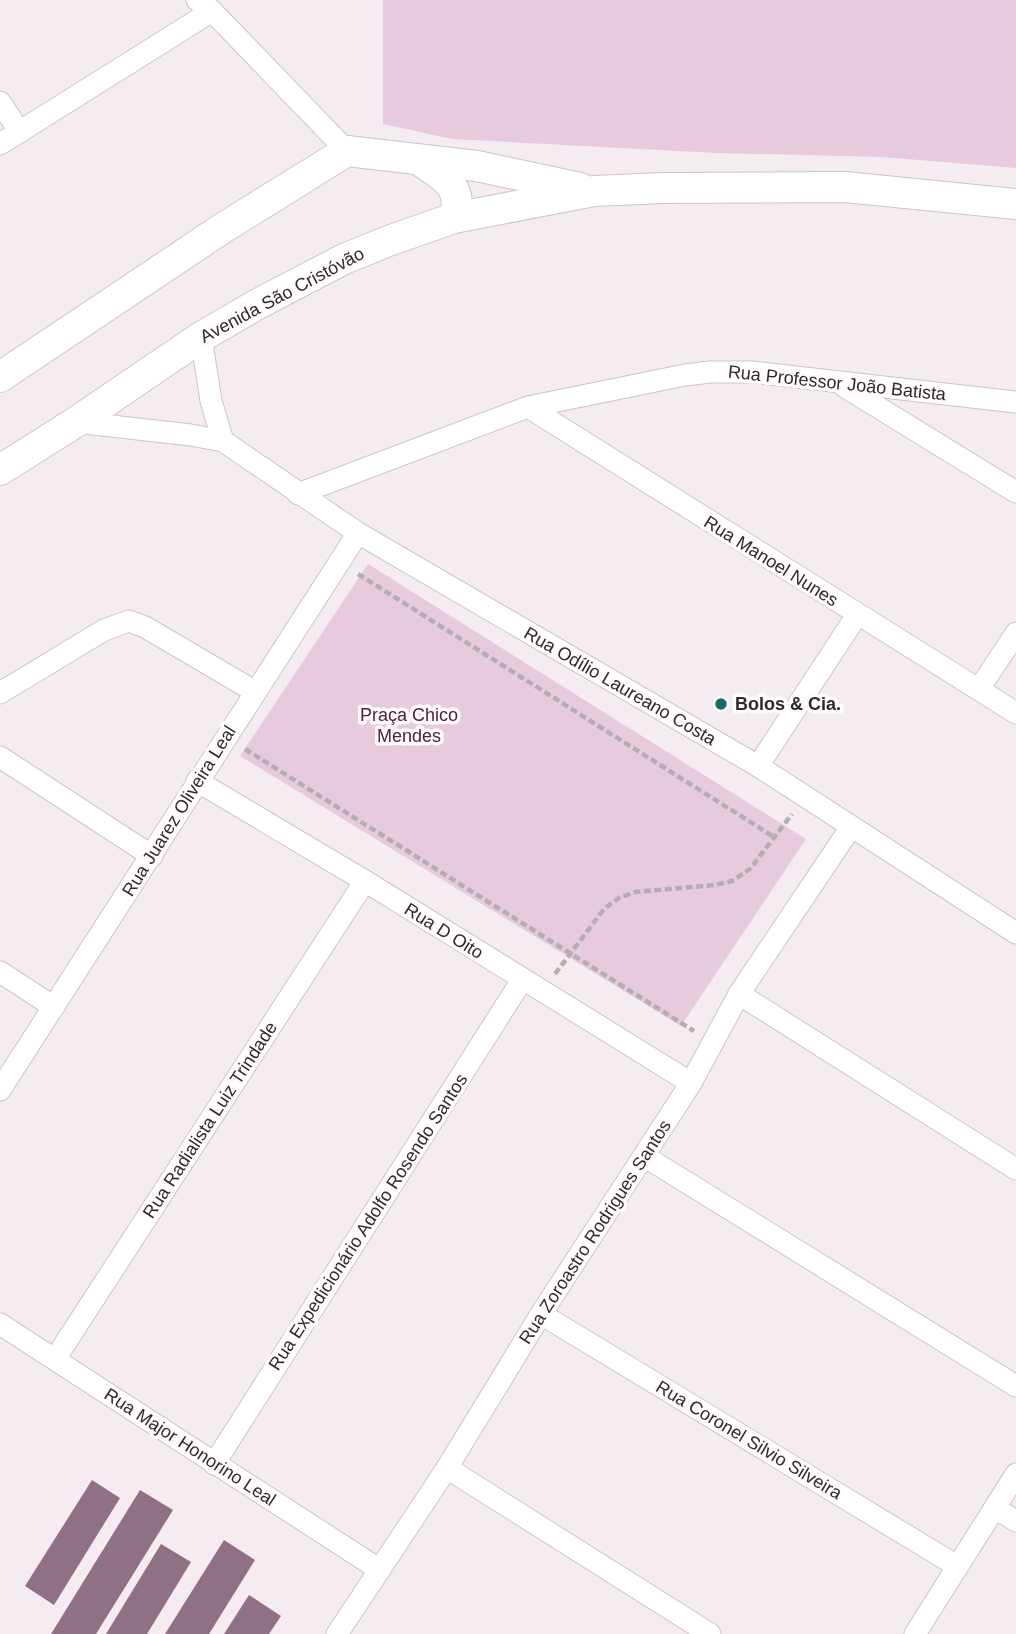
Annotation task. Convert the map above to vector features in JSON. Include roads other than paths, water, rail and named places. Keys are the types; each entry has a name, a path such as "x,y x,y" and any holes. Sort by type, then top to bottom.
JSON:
{"street":[{"path":"0,144 205,6 347,151"},
{"path":"0,102 20,132"},
{"path":"0,377 223,228 347,151 477,166 594,191 845,187 1016,204"},
{"path":"416,158 443,177 455,191 459,204 454,218"},
{"name":"Avenida São Cristóvão","path":"0,470 201,337 344,259 454,218 594,191"},
{"path":"76,422 223,441 211,401 201,337"},
{"name":"Rua Professor João Batista","path":"298,494 528,407 710,372 751,372 1016,401"},
{"path":"839,383 1016,492"},
{"name":"Rua Manoel Nunes","path":"528,407 1016,713"},
{"name":"Rua Odílio Laureano Costa","path":"223,441 358,533 758,766 1016,933"},
{"name":"Rua Juarez Oliveira Leal","path":"0,1090 358,533"},
{"path":"758,766 857,615"},
{"path":"0,693 104,630 129,621 145,627 254,691"},
{"path":"979,689 1016,633"},
{"path":"0,757 152,856"},
{"name":"Rua D Oito","path":"197,781 365,881 691,1083"},
{"name":"Rua Zoroastro Rodrigues Santos","path":"340,1633 447,1468 541,1314 691,1083 739,994 850,827"},
{"name":"Rua Radialista Luiz Trindade","path":"55,1359 365,881"},
{"path":"0,972 54,1007"},
{"name":"Rua Expedicionário Adolfo Rosendo Santos","path":"214,1464 522,980"},
{"path":"739,994 1016,1169"},
{"path":"645,1156 1016,1387"},
{"name":"Rua Coronel Silvio Silveira","path":"541,1314 957,1566"},
{"name":"Rua Major Honorino Leal","path":"0,1324 380,1570"},
{"path":"447,1468 710,1634"},
{"path":"915,1634 1016,1474"},
{"path":"995,1508 1016,1521"}],"place":[{"name":"Bolos & Cia.","path":"721,704"}],"park label":[{"name":"Praça Chico Mendes","path":"409,725"}]}
